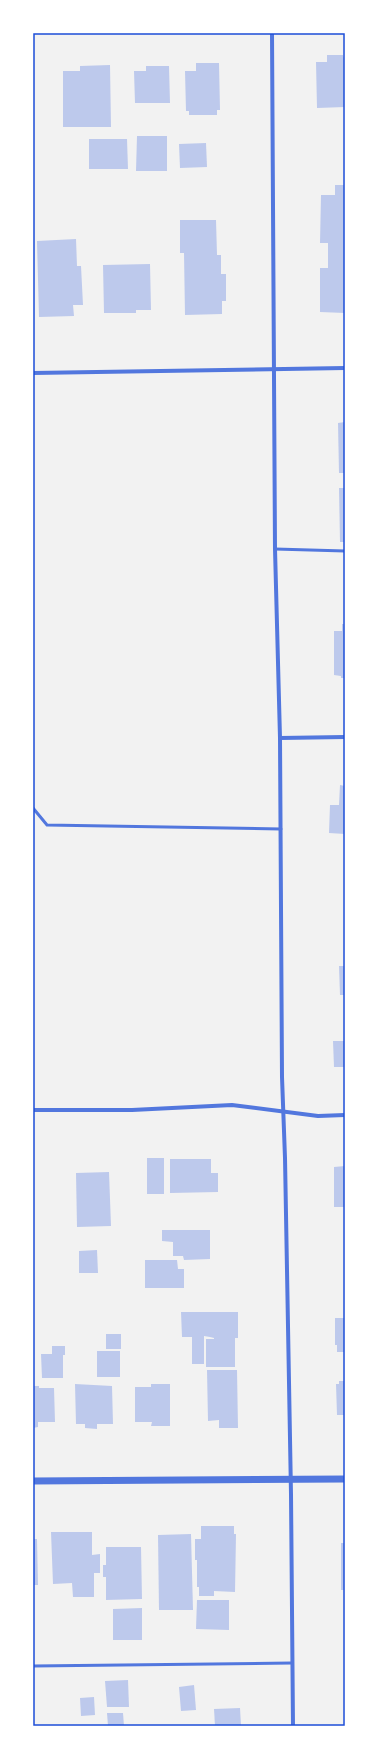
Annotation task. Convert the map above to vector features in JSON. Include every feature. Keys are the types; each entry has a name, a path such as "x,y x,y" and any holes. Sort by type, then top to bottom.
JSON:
{"street":[{"path":"272,33 275,549 280,738 283,1112 285,1158 293,1726"},
{"path":"33,373 345,368"},
{"path":"280,738 345,737"},
{"path":"33,1110 132,1110 232,1105 318,1116 345,1115"},
{"path":"33,1481 345,1479"}],"lane":[{"path":"275,549 345,551"},
{"path":"33,808 47,825 281,829"},
{"path":"33,1666 292,1663"}],"building":[{"path":"327,55 343,55 345,61 345,107 317,108 316,62 327,62"},
{"path":"196,63 219,63 220,110 217,110 217,115 189,115 189,111 186,111 185,71 196,71"},
{"path":"110,65 111,127 63,127 63,71 80,71 80,66"},
{"path":"146,66 169,66 170,103 135,103 134,71 146,71"},
{"path":"137,136 167,136 167,171 136,171"},
{"path":"89,139 127,139 128,169 89,169"},
{"path":"206,143 207,167 180,168 179,144"},
{"path":"335,185 345,185 345,313 320,312 320,268 328,268 328,243 320,243 321,195 335,195"},
{"path":"180,220 216,220 217,255 221,255 221,274 226,274 226,301 222,301 222,314 185,315 184,253 180,253"},
{"path":"76,239 77,266 81,266 83,305 73,305 74,316 39,317 37,241"},
{"path":"150,264 151,310 136,310 136,313 104,313 103,265"},
{"path":"345,422 345,473 339,473 338,423"},
{"path":"339,488 345,488 345,542 340,542"},
{"path":"342,624 345,624 345,678 334,675 334,631 342,631"},
{"path":"340,785 345,786 345,834 329,833 330,805 339,805"},
{"path":"339,966 345,966 345,995 340,995"},
{"path":"333,1041 345,1041 345,1067 334,1067"},
{"path":"147,1158 164,1158 164,1194 147,1194"},
{"path":"170,1159 211,1159 211,1173 218,1173 218,1192 170,1193"},
{"path":"345,1166 345,1207 334,1207 334,1167"},
{"path":"109,1172 111,1226 77,1227 76,1173"},
{"path":"162,1230 210,1230 210,1259 184,1260 183,1256 173,1256 173,1242 162,1241"},
{"path":"97,1250 98,1273 79,1273 79,1251"},
{"path":"145,1260 177,1260 178,1269 184,1269 184,1288 145,1288"},
{"path":"181,1312 238,1312 238,1338 235,1338 235,1367 206,1367 206,1339 214,1338 204,1336 204,1364 192,1364 192,1337 182,1337"},
{"path":"335,1318 345,1318 345,1352 337,1352 337,1345 335,1345"},
{"path":"106,1334 121,1334 121,1349 106,1349"},
{"path":"52,1346 65,1346 65,1355 63,1355 63,1378 42,1378 41,1354 52,1354"},
{"path":"97,1351 120,1351 120,1377 97,1377"},
{"path":"207,1370 237,1370 238,1428 219,1428 219,1420 208,1421"},
{"path":"339,1381 345,1381 345,1415 337,1415 336,1384 339,1384"},
{"path":"75,1384 112,1386 113,1424 97,1424 97,1429 85,1428 85,1424 76,1424"},
{"path":"151,1384 170,1384 170,1426 151,1426 152,1422 135,1422 135,1387 151,1387"},
{"path":"33,1386 39,1386 39,1388 54,1388 55,1422 38,1422 38,1427 33,1428"},
{"path":"201,1526 234,1526 234,1534 236,1534 235,1592 214,1591 214,1596 199,1596 199,1587 197,1587 197,1560 195,1560 195,1539 201,1539"},
{"path":"51,1532 92,1532 92,1555 100,1554 100,1573 94,1573 94,1597 73,1597 72,1583 53,1584"},
{"path":"191,1534 193,1610 159,1610 158,1535"},
{"path":"33,1539 37,1539 38,1585 33,1585"},
{"path":"341,1543 345,1543 345,1590 341,1590"},
{"path":"106,1547 141,1547 142,1599 106,1600 106,1577 103,1577 103,1565 106,1565"},
{"path":"197,1600 229,1600 229,1630 196,1629"},
{"path":"142,1608 142,1640 113,1640 113,1609"},
{"path":"128,1680 129,1707 107,1707 105,1681"},
{"path":"194,1685 196,1710 181,1711 179,1687"},
{"path":"94,1697 95,1715 81,1716 80,1698"},
{"path":"240,1708 241,1726 215,1726 214,1709"},
{"path":"107,1713 123,1713 124,1726 108,1726"}]}
